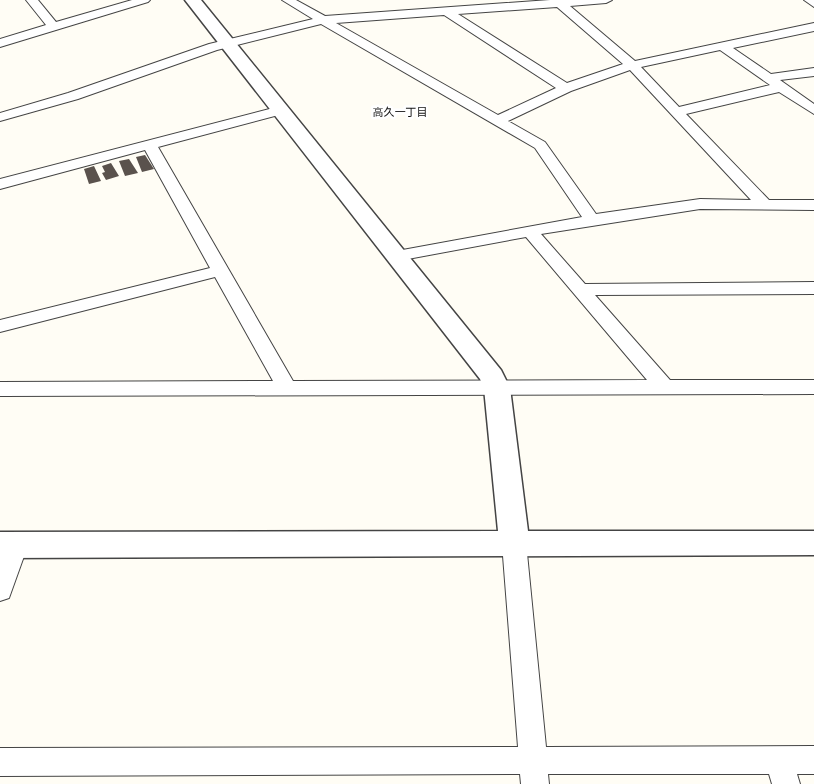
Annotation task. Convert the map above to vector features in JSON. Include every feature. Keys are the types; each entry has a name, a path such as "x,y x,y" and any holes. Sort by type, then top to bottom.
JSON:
{"street":[{"path":"32,0 53,26"},
{"path":"0,42 144,0"},
{"path":"193,0 229,42 492,376 497,388 514,543 534,772"},
{"path":"288,0 540,145 592,220"},
{"path":"413,0 414,13"},
{"path":"0,117 73,96 229,42 324,20 606,0"},
{"path":"810,0 814,3"},
{"path":"558,2 632,65 765,204"},
{"path":"447,12 566,88"},
{"path":"499,120 566,88 632,65 814,27"},
{"path":"724,47 814,110"},
{"path":"767,78 814,72"},
{"path":"675,112 781,87"},
{"path":"0,184 281,110"},
{"path":"150,145 222,270 287,389"},
{"path":"398,256 592,220 700,204 814,205"},
{"path":"530,232 665,388"},
{"path":"0,326 222,270"},
{"path":"580,290 814,288"},
{"path":"0,389 814,387"},
{"path":"0,591 8,545 814,543"},
{"path":"0,762 534,772 782,772 814,760"}],"building":[{"path":"145,155 154,169 142,172 136,157"},
{"path":"129,159 138,173 125,176 119,161"},
{"path":"111,163 119,176 106,180 102,173 105,172 102,166"},
{"path":"94,166 101,181 89,184 84,169"}],"district":[{"name":"高久一丁目","path":"400,111"}]}
